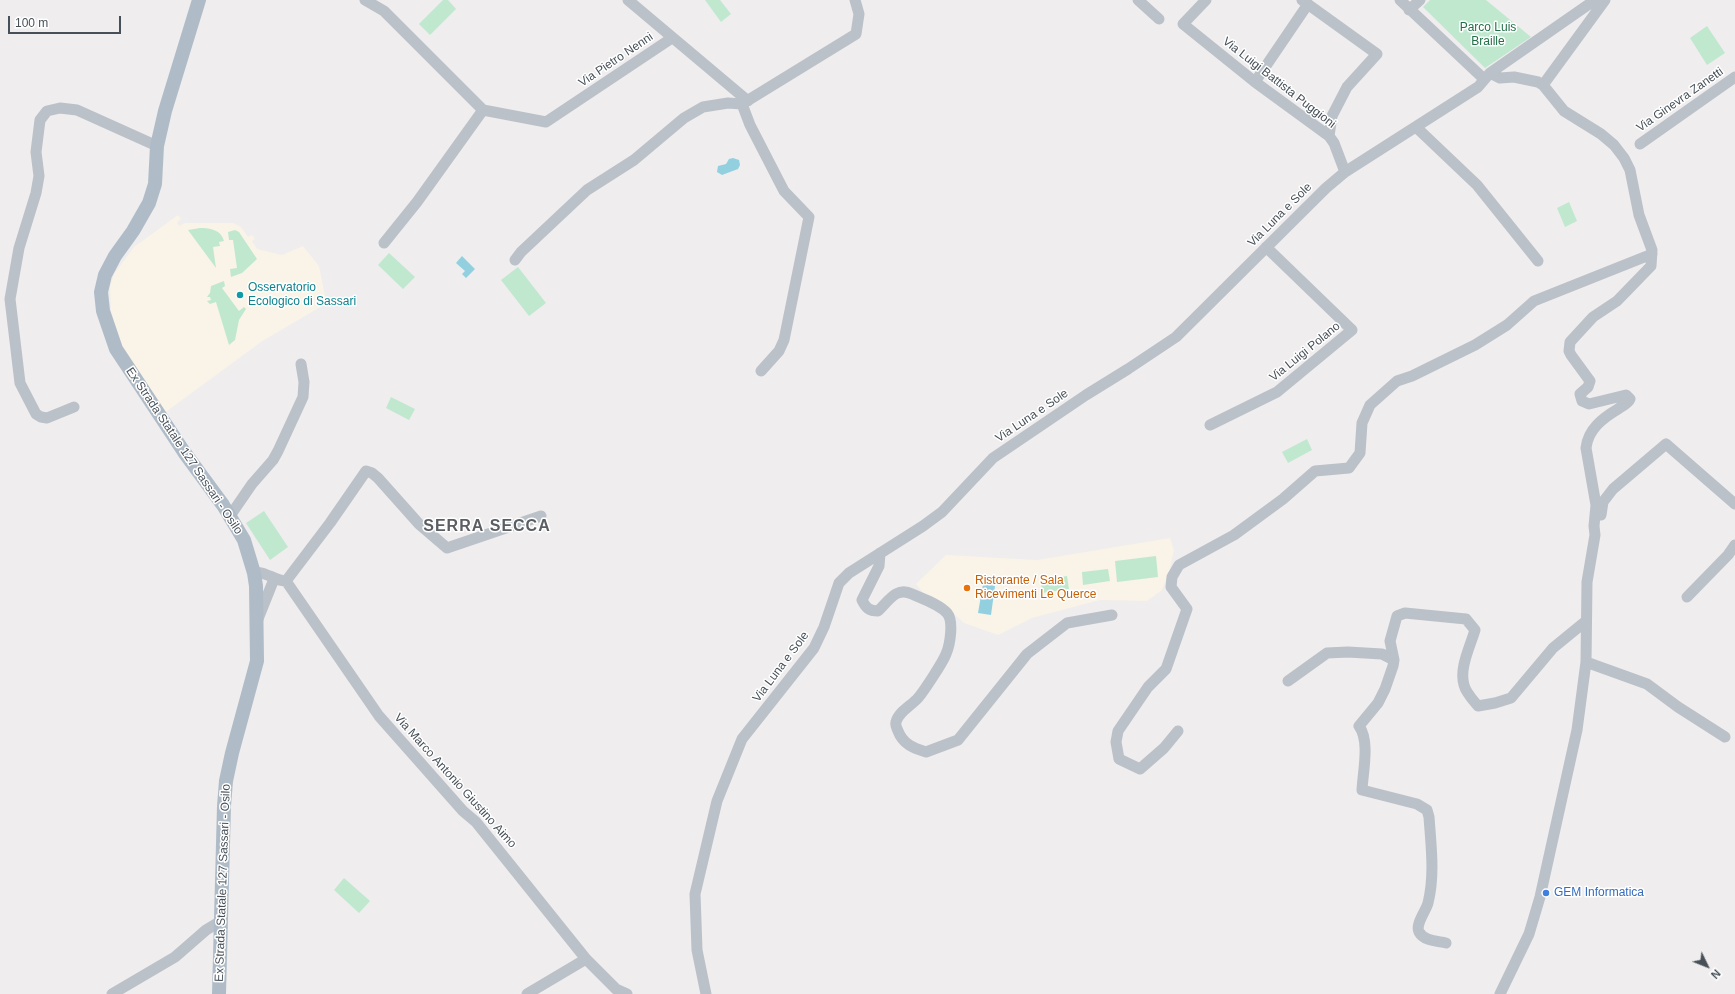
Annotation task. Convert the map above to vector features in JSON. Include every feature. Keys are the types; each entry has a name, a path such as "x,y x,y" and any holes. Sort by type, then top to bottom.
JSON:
{"main road":[{"name":"Ex Strada Statale 127 Sassari - Osilo","path":"199,0 165,111 157,146 155,184 149,203 133,231 115,256 105,275 101,292 103,311 116,349 128,370 230,516 244,540 255,579 257,661 232,752 226,781 219,994"}],"street":[{"path":"366,0 384,10 483,110 417,202 384,243"},
{"path":"628,0 672,38"},
{"path":"515,260 520,252 587,190 634,160 684,118 703,107 745,102 856,34 859,14 855,0"},
{"path":"1138,0 1159,20"},
{"name":"Via Luigi Battista Puggioni","path":"1206,0 1183,24 1255,82 1329,136 1334,143 1345,172"},
{"path":"1400,0 1409,10 1487,76 1500,78 1514,77 1538,82 1543,85 1564,111 1601,134 1614,145 1624,158 1630,170 1639,215 1644,226 1652,254 1652,266 1617,301 1593,317 1573,338 1569,346 1571,355 1590,381 1588,387 1580,394 1582,401 1589,404 1626,395 1630,399 1628,403 1604,417 1592,431 1587,441 1586,448 1596,505 1594,526 1596,535"},
{"path":"1409,10 1420,0"},
{"name":"Via Luna e Sole","path":"706,994 697,950 695,894 717,801 742,739 814,648 824,627 839,583 849,573 942,512 993,458 1086,395 1176,337 1326,188 1345,172 1478,87 1487,76 1595,0"},
{"path":"1543,85 1605,0"},
{"path":"1255,82 1305,2 1377,54 1347,87 1332,116 1329,136"},
{"name":"Via Pietro Nenni","path":"483,110 546,122 672,38 745,102"},
{"name":"Via Ginevra Zanetti","path":"1640,144 1735,77"},
{"path":"745,102 750,125 784,190 809,217 784,340 779,351 761,371"},
{"path":"74,407 47,418 36,414 20,383 10,299 19,248 39,176 36,152 40,120 47,111 60,108 77,110 157,146"},
{"path":"1416,128 1476,185 1538,261"},
{"name":"Via Luigi Polano","path":"1210,425 1277,392 1352,330 1266,247"},
{"path":"1178,731 1164,748 1140,769 1119,759 1116,742 1118,731 1148,687 1166,669 1187,609 1171,587 1172,577 1179,565 1234,535 1283,499 1315,471 1349,468 1360,454 1362,423 1370,405 1397,381 1412,376 1474,345 1507,325 1534,301 1652,254"},
{"path":"230,516 252,484 273,460 278,451 303,397 304,382 301,364"},
{"path":"1500,994 1529,934 1540,897 1571,762 1586,662 1587,582 1603,502 1613,489 1666,444 1735,504"},
{"path":"255,579 259,572 274,579 286,581 330,523 366,471 372,473 378,478 419,524 447,548 541,516"},
{"path":"1687,597 1728,555 1735,545"},
{"path":"880,553 879,566 862,600 866,607 871,611 878,611 890,598 899,592 908,592 940,607 948,614 952,626 946,654 918,698 906,708 896,721 896,726 901,738 910,747 926,752 958,740 1027,654 1067,623 1112,616"},
{"path":"257,621 274,579"},
{"name":"Via Marco Antonio Giustino Aimo","path":"286,581 379,716 463,811 476,822 586,959 616,989 627,994"},
{"path":"1446,943 1425,938 1419,932 1418,927 1428,904 1433,868 1427,810 1417,804 1362,790 1365,742 1360,726 1378,703 1385,689 1394,660 1390,641 1397,616 1405,613 1466,619 1475,630 1463,670 1464,685 1469,696 1478,706 1511,698 1553,648 1586,621"},
{"path":"1288,681 1327,653 1348,652 1382,654 1394,660"},
{"path":"1586,662 1647,684 1678,707 1725,737"},
{"path":"112,994 175,957 206,930 221,922"},
{"path":"527,994 586,959"}],"shaded area":[{"path":"178,215 181,219 177,222 179,226 185,223 233,223 241,227 248,237 252,235 255,239 252,241 257,249 282,255 303,246 319,266 325,296 322,306 261,342 163,414 123,351 111,311 110,287 114,274 134,247"},
{"path":"1170,538 1174,550 1169,572 1162,590 1147,601 1100,600 1032,618 998,635 964,623 953,613 928,598 916,584 946,555 1037,560"}],"green space":[{"path":"443,0 448,0 456,9 430,35 419,24"},
{"path":"705,0 720,0 731,14 721,22"},
{"name":"Parco Luis Braille","path":"1430,0 1486,0 1531,37 1485,68 1423,7"},
{"path":"1707,26 1725,53 1707,65 1690,38"},
{"path":"1569,202 1577,221 1565,227 1557,208"},
{"path":"200,228 215,230 223,237 224,241 219,242 220,246 213,247 216,268 188,230"},
{"path":"235,230 239,232 257,259 242,273 231,277 230,269 237,268 233,240 229,240 228,232"},
{"path":"389,253 415,277 403,289 378,265"},
{"path":"518,267 546,303 529,316 501,280"},
{"path":"224,281 225,286 222,288 239,311 244,307 246,309 239,320 235,340 229,345 216,302 210,304 207,301 211,300 210,297 207,297 210,293 211,286"},
{"path":"391,397 415,409 409,420 386,408"},
{"path":"1307,439 1312,450 1288,463 1282,452"},
{"path":"264,511 288,547 270,560 246,523"},
{"path":"1156,556 1158,577 1117,582 1115,561"},
{"path":"1108,569 1110,581 1083,585 1082,572"},
{"path":"1067,576 1069,589 1042,593 1041,580"},
{"path":"344,878 370,901 359,913 334,890"}],"water":[{"path":"733,158 739,160 740,165 738,169 722,175 717,172 718,166 726,164 729,159"},
{"path":"462,256 475,269 466,278 462,274 465,271 456,263"},
{"path":"983,584 995,586 991,615 978,613"}],"place":[{"name":"Osservatorio Ecologico di Sassari","path":"240,295"},
{"name":"Ristorante / Sala Ricevimenti Le Querce","path":"967,588"},
{"name":"GEM Informatica","path":"1546,893"}],"district":[{"name":"SERRA SECCA","path":"487,527"}]}
